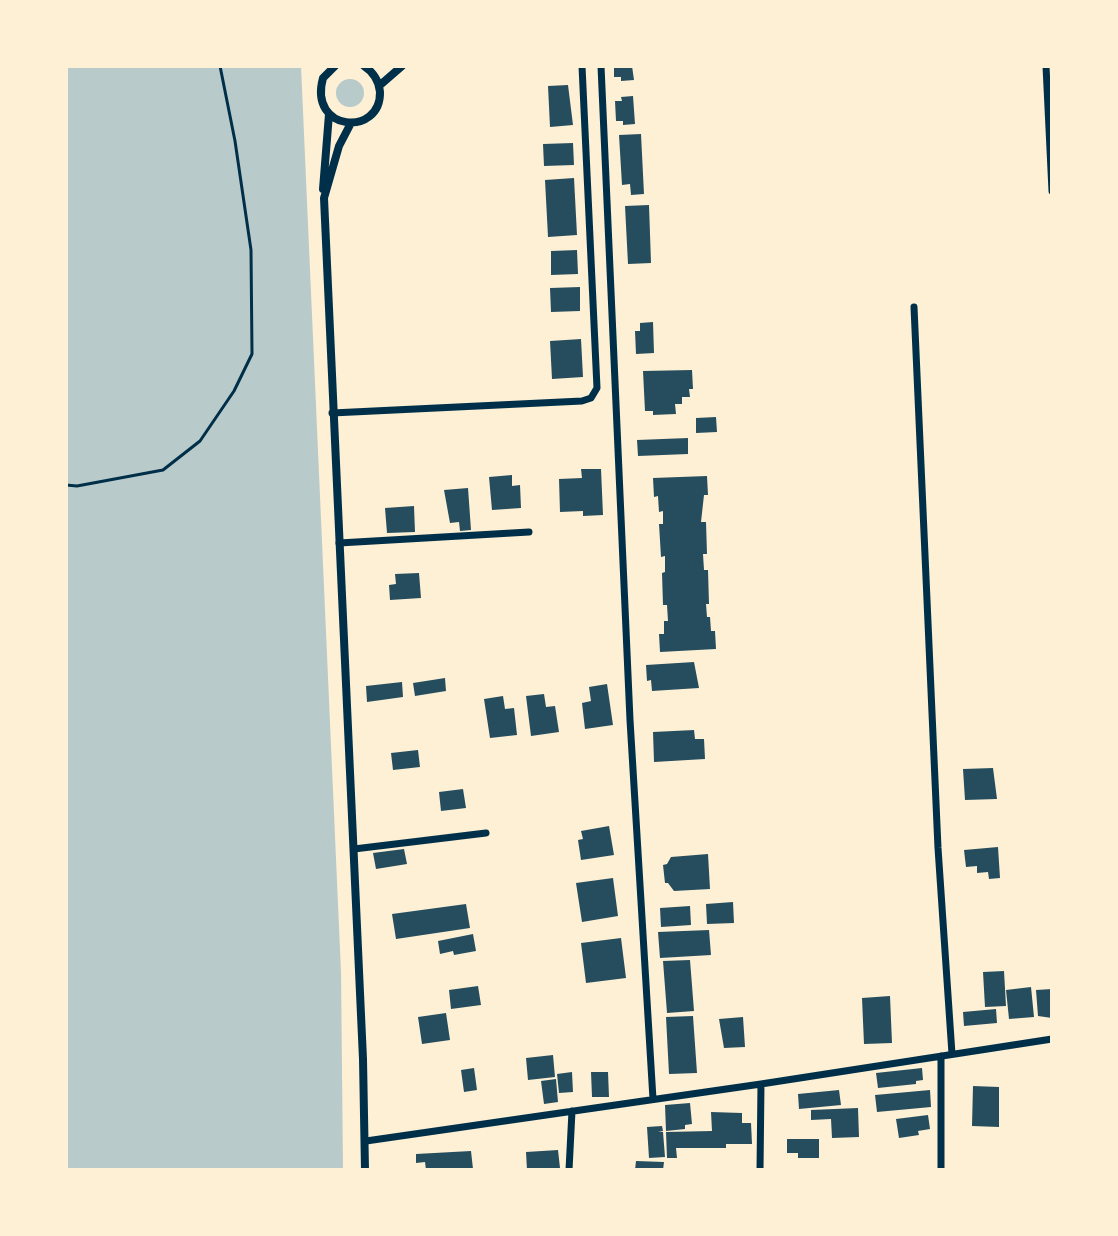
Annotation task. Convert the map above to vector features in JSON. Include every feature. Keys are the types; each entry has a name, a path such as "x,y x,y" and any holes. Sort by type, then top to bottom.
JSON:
{"street":[{"path":"321,66 321,100 329,114 351,123 375,111 380,97 379,86 366,66"},
{"path":"323,78 335,66"},
{"path":"379,86 402,66"},
{"path":"332,413 582,401 591,398 597,388 582,66"},
{"path":"601,66 630,720 653,1099"},
{"path":"1046,66 1052,191"},
{"path":"329,114 322,173 354,849 365,1170"},
{"path":"324,198 336,156 351,123"},
{"path":"914,307 935,793 952,1054"},
{"path":"339,543 529,532"},
{"path":"354,849 486,833"},
{"path":"366,1141 1052,1039"},
{"path":"941,1056 941,1170"},
{"path":"760,1170 761,1084"},
{"path":"569,1170 572,1111"}],"path":[{"path":"66,485 77,486 163,470 200,441 234,391 252,354 251,250 220,66"}],"shaded area":[{"path":"66,66 301,66 341,972 343,1170 66,1170"},
{"path":"350,79 360,83 364,93 360,103 350,107 340,103 336,93 340,83"}],"building":[{"path":"614,66 632,66 634,80 621,81 621,77 614,77"},
{"path":"568,85 573,125 550,127 548,86"},
{"path":"633,96 635,124 623,125 623,121 616,121 615,101"},
{"path":"641,134 644,194 631,195 630,184 622,185 619,135"},
{"path":"573,143 574,165 544,166 543,144"},
{"path":"574,178 577,235 548,237 545,180"},
{"path":"649,205 651,263 628,264 625,206"},
{"path":"577,250 578,274 551,275 551,251"},
{"path":"580,287 580,311 551,312 550,288"},
{"path":"653,322 654,353 636,354 635,331 640,331 640,323"},
{"path":"581,339 583,377 552,379 550,341"},
{"path":"692,370 693,389 689,389 690,397 682,397 682,404 675,404 676,414 653,415 653,411 645,411 643,371"},
{"path":"716,417 717,432 696,433 696,418"},
{"path":"688,438 688,454 638,456 637,440"},
{"path":"581,469 601,469 603,515 583,516 583,511 560,512 559,479 582,478"},
{"path":"512,475 512,486 520,485 521,508 492,510 489,477"},
{"path":"707,476 708,495 704,495 701,522 706,522 707,554 703,554 704,570 708,570 707,617 710,617 711,631 715,631 716,649 660,652 659,634 664,634 664,621 668,621 667,605 663,605 665,556 661,557 659,524 663,524 663,511 659,512 658,496 654,497 653,478"},
{"path":"468,488 471,530 460,531 459,522 450,523 444,490"},
{"path":"414,506 415,532 387,533 385,508"},
{"path":"419,573 421,598 390,600 389,585 396,584 395,574"},
{"path":"694,662 699,688 652,691 651,680 647,681 646,665"},
{"path":"445,678 446,691 415,696 413,683"},
{"path":"402,682 403,697 367,702 366,686"},
{"path":"607,684 613,725 585,729 582,703 591,701 589,687"},
{"path":"544,694 546,707 555,706 559,732 531,736 526,696"},
{"path":"503,696 505,709 514,708 517,735 490,738 484,699"},
{"path":"694,730 695,739 704,739 705,759 654,762 653,732"},
{"path":"418,750 420,767 393,770 391,753"},
{"path":"993,768 997,799 965,800 963,769"},
{"path":"463,789 466,808 441,811 439,792"},
{"path":"609,826 614,855 581,860 578,840 583,839 581,831"},
{"path":"998,847 1000,878 989,879 988,872 977,873 977,866 966,867 964,850"},
{"path":"404,849 407,864 376,869 373,853"},
{"path":"708,854 710,889 674,891 665,883 663,865 671,857"},
{"path":"613,878 618,916 582,922 576,883"},
{"path":"733,902 734,923 707,924 706,904"},
{"path":"466,904 470,928 396,939 392,914"},
{"path":"690,906 691,925 661,927 660,908"},
{"path":"709,930 711,955 660,958 658,932"},
{"path":"473,934 476,951 440,954 438,941"},
{"path":"621,938 626,978 586,983 581,943"},
{"path":"690,960 694,1011 667,1013 663,961"},
{"path":"1004,971 1006,1006 985,1007 983,972"},
{"path":"478,986 481,1005 451,1009 449,990"},
{"path":"1031,987 1034,1017 1009,1019 1006,990"},
{"path":"1052,989 1052,1018 1038,1016 1036,990"},
{"path":"890,996 892,1043 864,1044 862,998"},
{"path":"996,1009 997,1023 964,1026 963,1012"},
{"path":"446,1013 450,1040 422,1044 418,1017"},
{"path":"693,1016 697,1073 669,1074 666,1017"},
{"path":"743,1017 745,1047 724,1048 719,1019"},
{"path":"553,1055 555,1077 528,1080 526,1058"},
{"path":"474,1068 477,1090 464,1092 461,1070"},
{"path":"922,1068 923,1080 916,1081 916,1084 878,1088 876,1073"},
{"path":"572,1072 573,1092 559,1093 557,1074"},
{"path":"591,1072 608,1072 609,1097 592,1097"},
{"path":"556,1079 558,1102 544,1104 541,1081"},
{"path":"973,1086 999,1087 999,1127 972,1126"},
{"path":"839,1090 841,1105 799,1109 798,1094"},
{"path":"930,1090 931,1107 877,1112 875,1095"},
{"path":"690,1103 692,1124 685,1125 685,1129 666,1131 665,1105"},
{"path":"858,1108 859,1137 832,1138 831,1119 811,1120 811,1110"},
{"path":"711,1112 742,1113 742,1123 751,1123 752,1144 726,1144 726,1148 676,1148 677,1158 667,1158 666,1132 712,1131"},
{"path":"928,1115 930,1129 918,1131 919,1135 899,1138 896,1119"},
{"path":"662,1126 663,1131 658,1132 663,1132 665,1157 649,1158 647,1127"},
{"path":"787,1139 819,1139 819,1158 798,1158 798,1153 787,1153"},
{"path":"558,1150 560,1168 527,1170 526,1152"},
{"path":"471,1151 473,1169 426,1170 425,1162 416,1163 416,1154"},
{"path":"636,1161 664,1162 663,1170 635,1170"}]}
